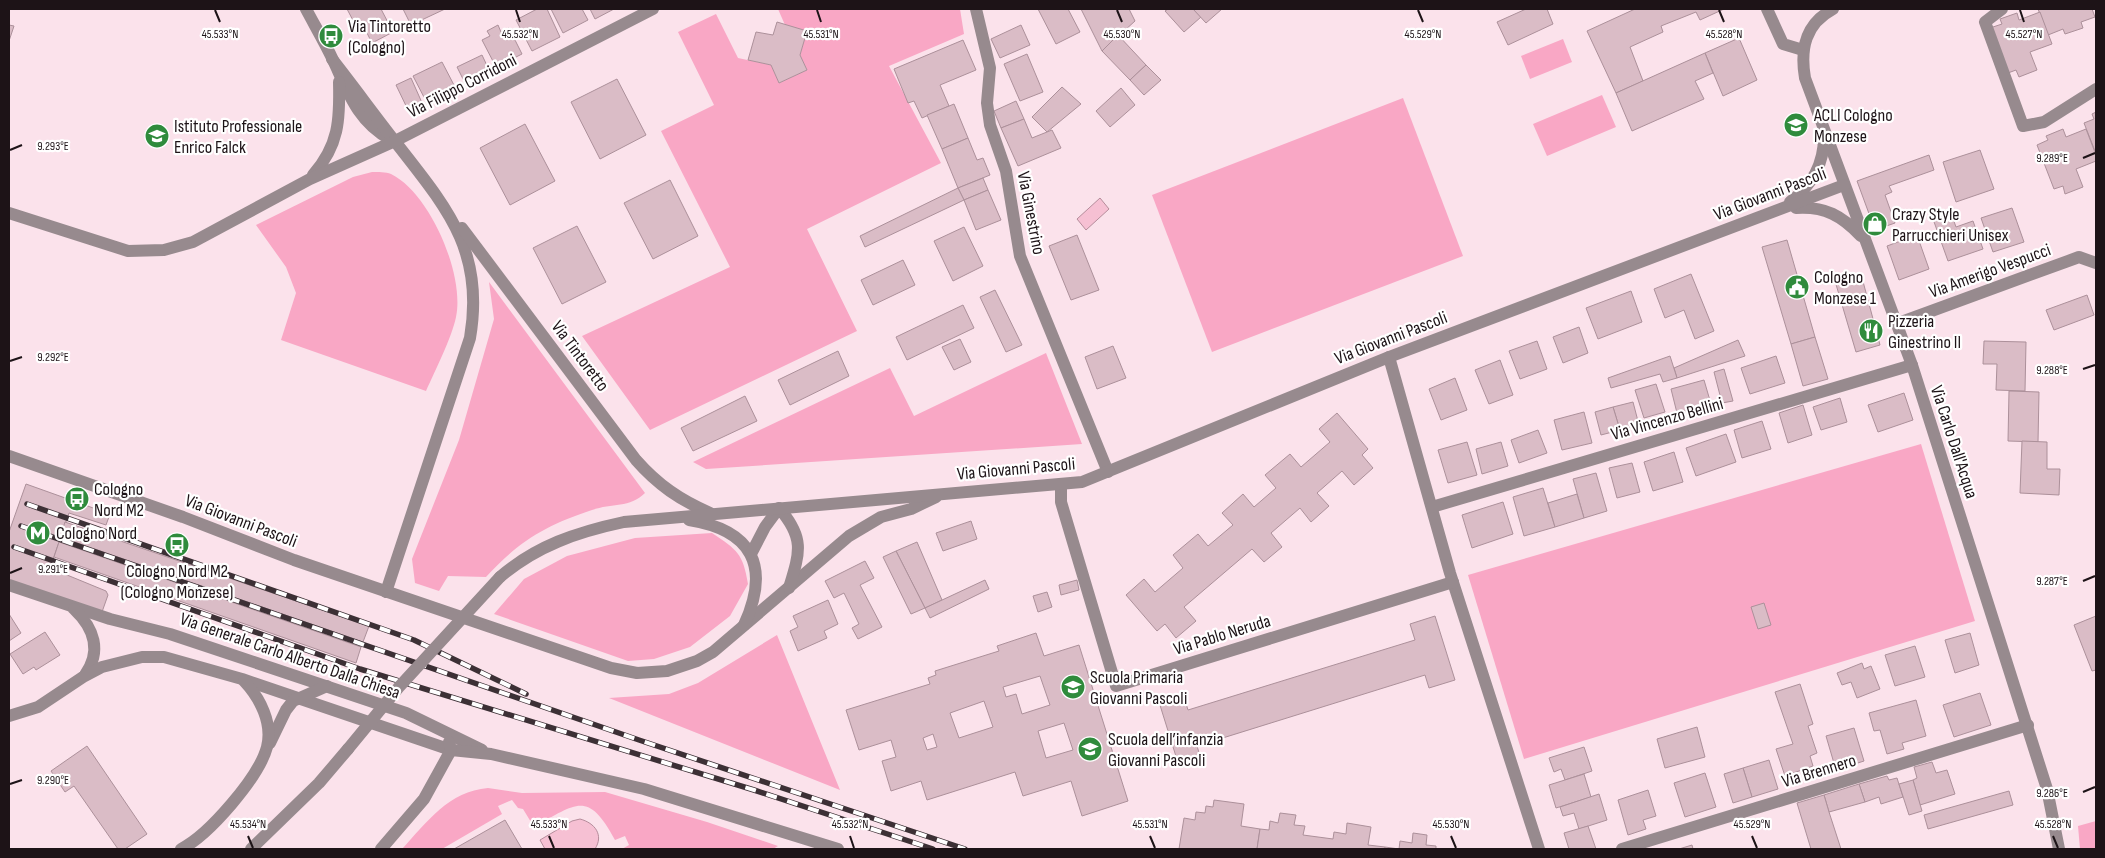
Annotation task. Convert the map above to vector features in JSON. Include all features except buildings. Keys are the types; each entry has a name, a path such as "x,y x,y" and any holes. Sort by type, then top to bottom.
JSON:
{"street":[{"name":"Via Tintoretto","path":"306,9 332,59 349,98 362,117 375,131 395,141"},
{"name":"Via Filippo Corridoni","path":"9,213 128,251 144,252 193,242 310,179 395,141 653,9"},
{"name":"Via Ginestrino","path":"976,9 990,68 987,104 990,125 1006,171 1020,256 1108,472"},
{"path":"1767,9 1782,44 1803,50 1810,29 1818,19 1833,9"},
{"path":"2002,9 1985,22 2023,126 2044,122 2096,89"},
{"name":"Via Carlo Dall'Acqua","path":"1803,50 1805,78 1912,365 2028,726 2048,789 2059,849"},
{"name":"Via Tintoretto","path":"332,59 636,460 668,492 710,513"},
{"name":"Via Tintoretto","path":"310,179 328,158 336,134 340,113 339,74"},
{"path":"1781,209 1804,190 1818,169 1824,145 1824,129"},
{"name":"Via Giovanni Pascoli","path":"251,849 319,783 399,687 500,577 536,550 581,532 624,522 1082,482 1389,357 1844,185"},
{"name":"Via Tintoretto","path":"386,592 467,347 473,322 469,263 458,232 440,199"},
{"path":"1781,209 1812,207 1825,209 1838,215 1865,240"},
{"name":"Via Amerigo Vespucci","path":"1896,324 2079,257 2096,263"},
{"path":"1389,357 1454,582 1539,849"},
{"name":"Via Vincenzo Bellini","path":"1432,507 1912,365"},
{"name":"Via Giovanni Pascoli","path":"9,456 386,592 596,664 637,673 668,671 697,661 742,629 849,536 881,517 911,509 946,493"},
{"name":"Via Pablo Neruda","path":"1061,484 1061,502 1116,686 1454,582"},
{"path":"742,629 752,606 756,590 751,554 765,527 779,508 792,523 799,542 797,563 789,588"},
{"path":"671,517 708,523 727,530 751,554"},
{"name":"Via Generale Carlo Alberto Dalla Chiesa","path":"9,585 73,608 170,634 406,713 491,754"},
{"name":"Via Generale Carlo Alberto Dalla Chiesa","path":"73,608 83,618 94,637 94,656 83,676"},
{"name":"Via Generale Carlo Alberto Dalla Chiesa","path":"9,716 38,707 83,676 112,663 154,656 187,662 242,679 296,699 451,750 491,754 644,789 838,849"},
{"path":"242,679 252,690 264,714 268,729 267,748"},
{"path":"182,849 199,838 230,807 249,780 286,710 296,699 327,686"},
{"name":"Via Brennero","path":"1622,849 2028,726"},
{"path":"381,849 424,799 451,750 446,733"}],"shaded area":[{"path":"778,9 960,9 964,34 889,66 941,163 807,229 857,331 650,430 582,336 730,267 661,131 714,105 678,32 716,14 738,58 771,65 779,83 807,70 800,55 807,31 785,25"},
{"path":"1563,39 1572,62 1530,79 1521,56"},
{"path":"1602,95 1616,127 1547,156 1533,124"},
{"path":"1403,98 1463,256 1212,352 1152,195"},
{"path":"372,172 391,174 405,184 419,198 442,237 450,258 455,280 456,317 443,354 426,391 281,340 296,293 286,267 256,225 353,177"},
{"path":"1100,198 1109,209 1086,230 1077,219"},
{"path":"489,282 645,493 633,501 599,508 547,528 510,553 486,577 448,576 439,591 415,583 412,559 459,440 494,319"},
{"path":"1046,353 1082,444 706,469 693,462 890,368 914,416"},
{"path":"1921,444 1975,621 1524,759 1468,575"},
{"path":"712,533 738,553 744,565 748,584 730,616 690,647 654,659 628,661 494,614 524,579 567,556 635,538"},
{"path":"777,635 840,790 609,698 669,694 698,683"},
{"path":"488,788 522,793 605,792 707,822 778,846 773,849 622,849 629,845 625,836 615,840 606,824 589,808 571,807 534,827 523,809 518,808 512,800 498,806 502,814 442,849 402,849 440,809 462,795 474,790"},
{"path":"580,819 590,823 598,834 598,844 595,849 545,849 540,840 572,821"},
{"path":"2096,821 2096,849 2080,849 2078,826"}],"railway":[{"path":"27,504 414,640 526,694"},
{"path":"21,526 639,740 965,849"},
{"path":"14,547 360,669 754,790 933,849"}],"place":[{"name":"Via Tintoretto (Cologno)","path":"331,36"},
{"name":"ACLI Cologno Monzese","path":"1796,125"},
{"name":"Istituto Professionale Enrico Falck","path":"157,136"},
{"name":"Crazy Style Parrucchieri Unisex","path":"1875,224"},
{"name":"Cologno Monzese 1","path":"1797,287"},
{"name":"Pizzeria Ginestrino II","path":"1871,331"},
{"name":"Cologno Nord M2","path":"77,499"},
{"name":"Cologno Nord","path":"38,533"},
{"name":"Cologno Nord M2 (Cologno Monzese)","path":"177,545"},
{"name":"Scuola Primaria Giovanni Pascoli","path":"1073,687"},
{"name":"Scuola dell’infanzia Giovanni Pascoli","path":"1090,749"}]}
